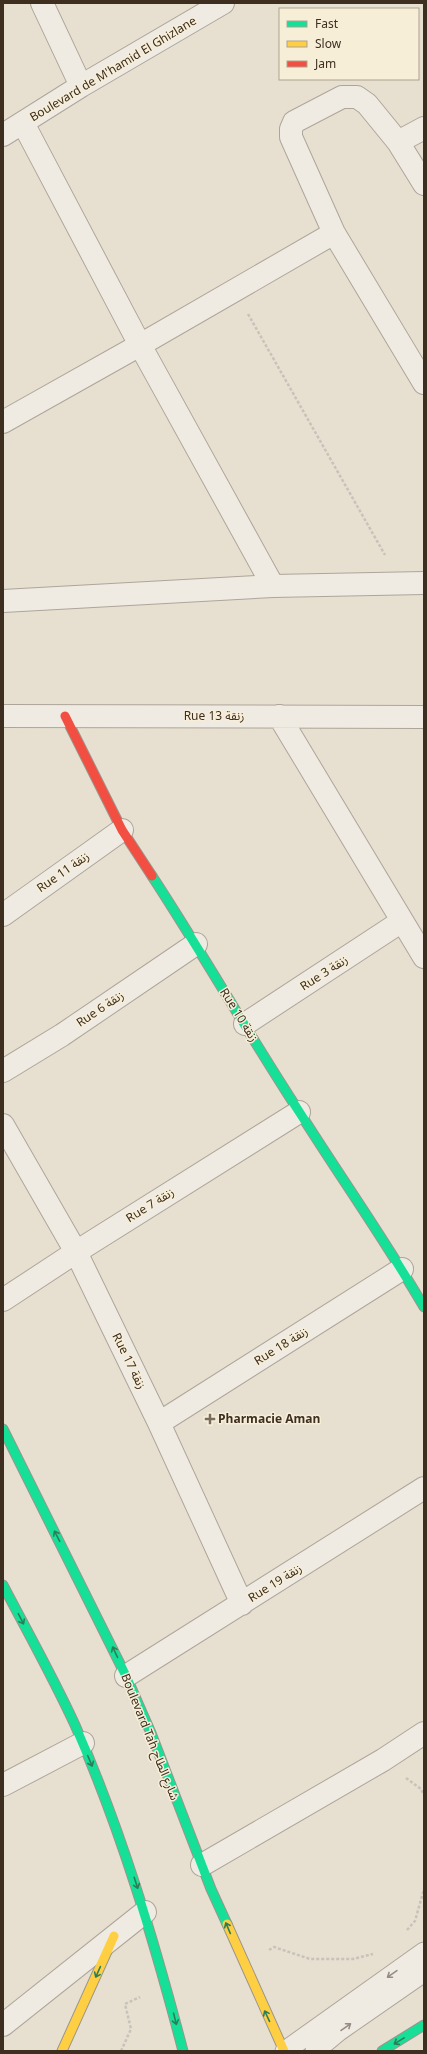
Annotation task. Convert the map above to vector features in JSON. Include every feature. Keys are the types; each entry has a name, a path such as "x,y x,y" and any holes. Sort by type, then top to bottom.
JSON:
{"main road":[{"name":"Rue 10 زنقة","path":"65,716 122,830 196,944 299,1112 402,1269 424,1307"},
{"name":"Boulevard Tah شارع الطاح","path":"3,1429 126,1676 151,1733 202,1865 243,1964 284,2051"},
{"path":"3,1584 83,1743 124,1846 167,1987 183,2051"},
{"path":"62,2051 114,1936"},
{"path":"382,2051 424,2025"}],"street":[{"path":"42,3 81,86"},
{"name":"Boulevard de M'hamid El Ghizlane","path":"3,135 81,86 223,3"},
{"path":"424,184 398,142 368,104 357,96 342,97 294,122 291,129 291,137 334,233 424,383"},
{"path":"23,123 140,345 273,586"},
{"path":"398,142 424,128"},
{"path":"3,422 334,233"},
{"path":"3,601 273,586 424,583"},
{"name":"Rue 13 زنقة","path":"3,716 424,717"},
{"path":"279,716 413,932 424,957"},
{"name":"Rue 11 زنقة","path":"3,915 122,830"},
{"name":"Rue 3 زنقة","path":"245,1024 413,932"},
{"name":"Rue 6 زنقة","path":"3,1071 62,1035 196,944"},
{"name":"Rue 7 زنقة","path":"3,1300 76,1252 299,1112"},
{"name":"Rue 17 زنقة","path":"3,1125 76,1252 159,1423 242,1604"},
{"name":"Rue 18 زنقة","path":"159,1423 402,1269"},
{"name":"Rue 19 زنقة","path":"126,1676 424,1488"},
{"path":"202,1865 383,1760 424,1733"},
{"path":"3,1785 83,1743"},
{"path":"3,2025 145,1912"}],"lane":[{"path":"284,2051 424,1952"},
{"path":"315,2051 339,2031 424,1972"}],"path":[{"path":"234,290 400,583"},
{"path":"243,1964 274,1947 310,1959 353,1959 379,1953"},
{"path":"121,2051 132,2029 125,2004 167,1987"}],"traffic: fast":[{"path":"152,876 281,1084 378,1233 424,1307"},
{"path":"3,1429 126,1676 151,1733 211,1889 227,1924"},
{"path":"3,1585 67,1707 92,1765 122,1845 148,1927 183,2051"},
{"path":"382,2051 424,2025"}],"traffic: slow":[{"path":"227,1924 284,2051"},
{"path":"62,2051 114,1936"}],"traffic: jam":[{"path":"65,716 122,830 152,876"}],"place":[{"name":"Pharmacie Aman","path":"210,1419"}]}
